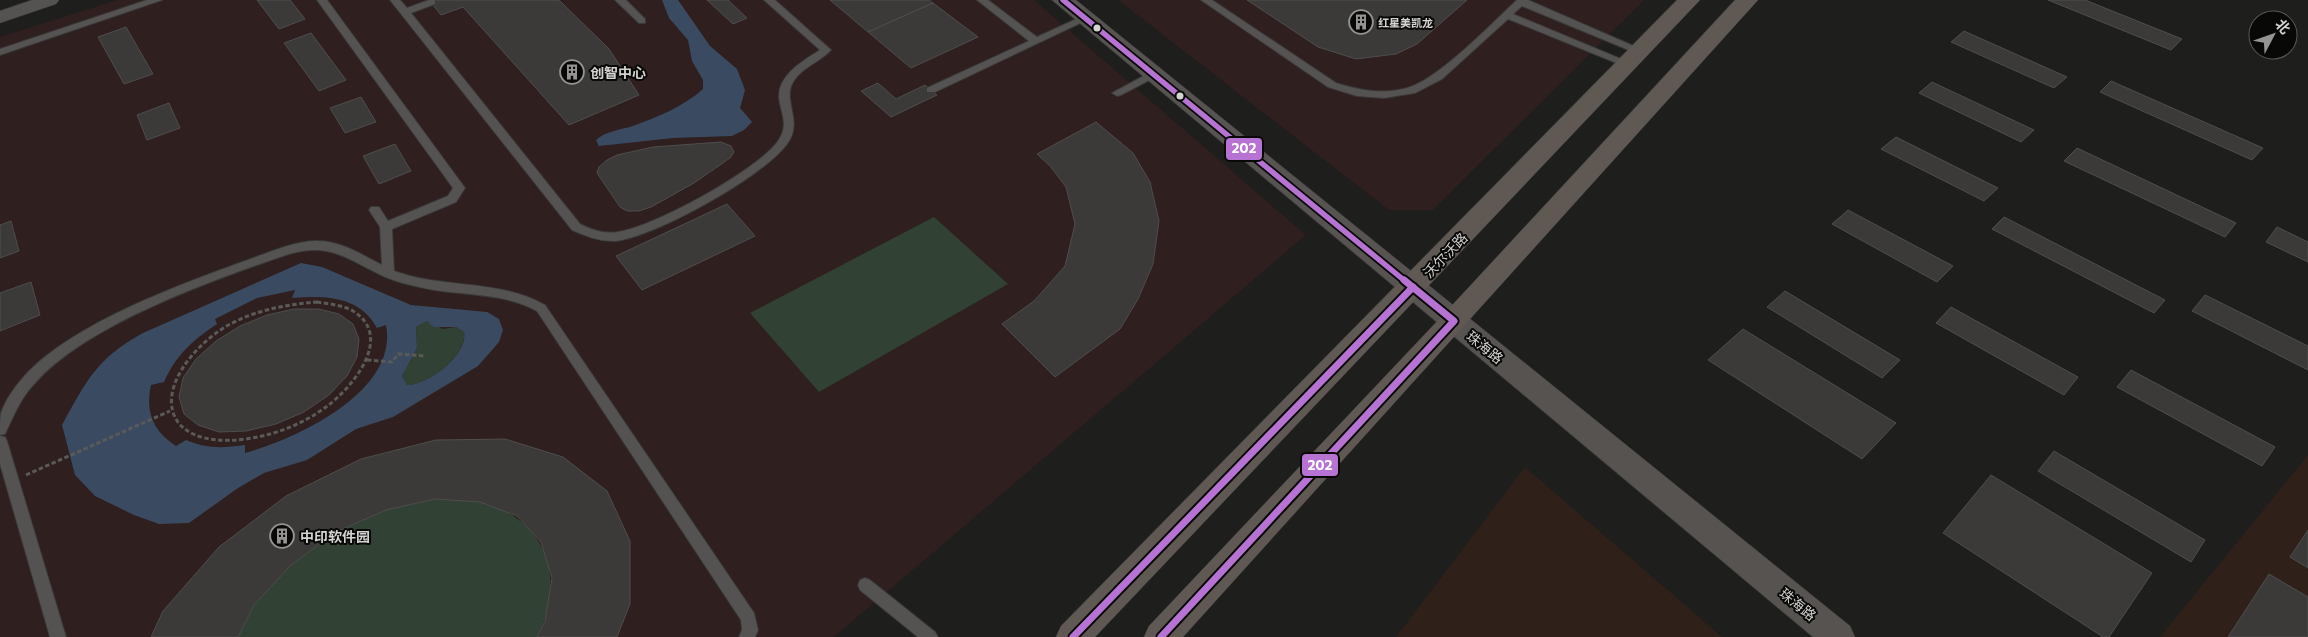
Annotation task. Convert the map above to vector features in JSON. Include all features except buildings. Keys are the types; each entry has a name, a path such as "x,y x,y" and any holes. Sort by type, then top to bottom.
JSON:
{"highway":[{"name":"沃尔沃路","path":"1073,637 1413,288 1689,0"},
{"path":"1161,637 1454,321 1747,0"}],"main road":[{"name":"珠海路","path":"1063,0 1838,637"}],"street":[{"path":"0,17 50,0"}],"lane":[{"path":"0,52 157,0"},
{"path":"322,0 459,188 452,199 386,227"},
{"path":"395,0 576,227 599,237 621,236 661,220 709,196 756,168 784,142 790,117 784,96 790,80 804,64 826,50 769,0"},
{"path":"622,0 642,21"},
{"path":"982,0 1036,41"},
{"path":"1206,0 1332,85 1357,93 1384,95 1412,91 1438,77 1522,1 1634,57"},
{"path":"404,12 432,2"},
{"path":"1506,16 1634,57"},
{"path":"931,90 1086,18"},
{"path":"1118,93 1153,74"},
{"path":"375,210 386,227 388,273"},
{"path":"0,430 6,412 38,372 57,356 86,337 116,321 207,280 294,248 316,244 340,250 388,273 433,286 517,296 541,308 749,618 750,630 747,637"},
{"path":"0,441 58,637"},
{"path":"865,585 930,637"}],"path":[{"path":"316,302 339,305 356,313 367,326 371,342 367,360 354,380 335,400 310,417 280,430 250,438 221,441 197,436 180,426 170,411 169,393 176,374 191,354 212,336 236,322 273,308 316,302"},
{"path":"367,360 392,362 398,354 425,356"},
{"path":"12,481 170,411"}],"shaded area":[{"path":"117,0 1034,0 1306,235 834,637 0,637 0,37"},
{"path":"1118,0 1644,0 1433,210 1389,210"},
{"path":"2308,455 2308,637 2160,637"},
{"path":"1525,467 1722,637 1396,637"}],"green space":[{"path":"934,217 1008,284 819,392 750,313"},
{"path":"427,321 443,329 456,327 464,332 464,341 453,359 435,375 415,384 407,385 402,376 417,348 416,327"},
{"path":"435,499 476,501 504,510 522,522 536,537 545,554 550,573 550,594 546,615 537,637 238,637 254,605 291,565 336,532 386,510"}],"water":[{"path":"662,0 678,0 710,46 737,69 745,90 740,108 752,122 744,130 732,136 673,138 599,146 596,140 604,135 660,115 687,101 703,89 703,80 692,61 688,40 669,18"},
{"path":"301,263 322,267 411,305 487,312 499,319 503,330 499,342 478,366 393,417 356,429 307,460 264,473 238,488 189,523 159,524 134,515 95,496 75,475 62,425 94,372 114,352 143,333","holes":["295,290 292,298 317,297 340,300 361,309 370,317 377,328 386,325 386,349 377,371 361,391 340,409 315,424 290,437 245,453 245,445 215,447 186,440 176,446 168,440 156,427 150,412 149,395 151,385 164,382 174,364 186,349 217,324 215,319 257,298","427,321 434,327 456,327 464,332 464,341 460,350 445,367 425,380 407,385 402,376 417,348 416,327"]}],"transit line":[{"name":"202","path":"1063,0 1454,321 1161,637"},
{"name":"202","path":"1073,637 1413,287"}],"place":[{"name":"红星美凯龙","path":"1361,22"},
{"name":"创智中心","path":"572,72"},
{"name":"中印软件园","path":"282,536"}]}
